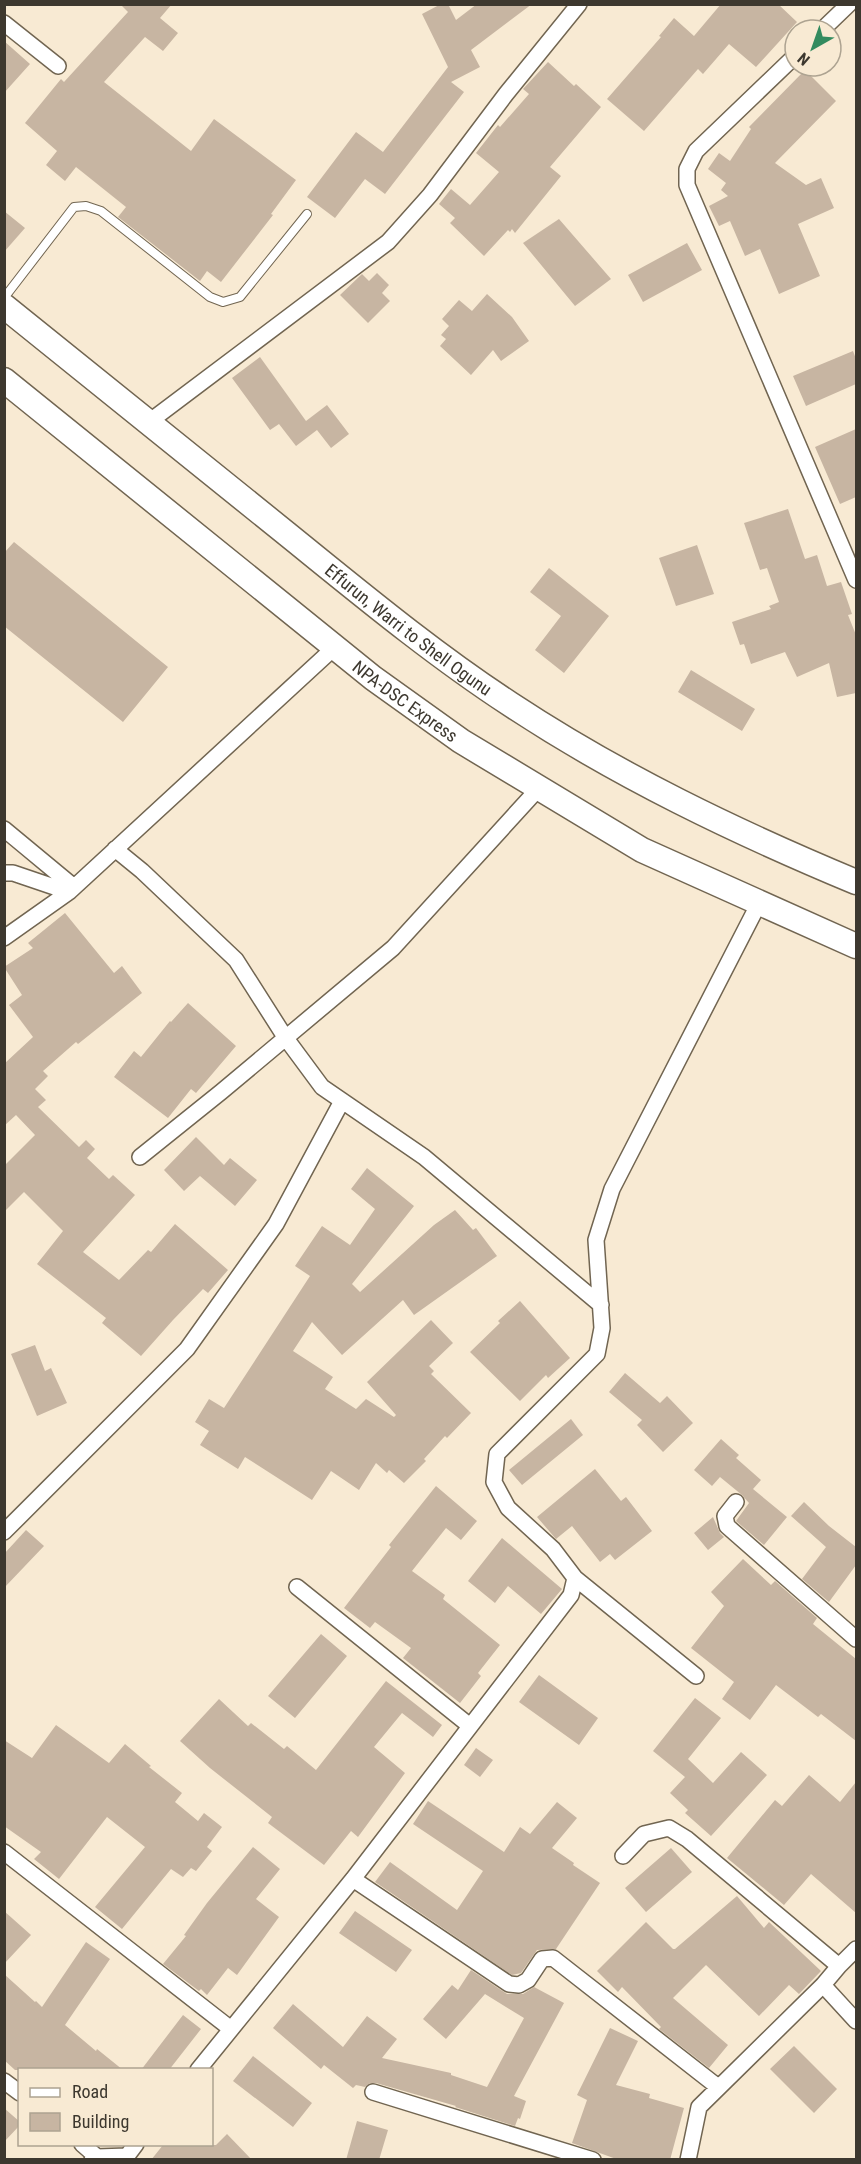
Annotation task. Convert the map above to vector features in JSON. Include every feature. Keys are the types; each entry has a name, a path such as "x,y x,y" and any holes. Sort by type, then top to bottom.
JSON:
{"main road":[{"name":"Effurun, Warri to Shell Ogunu","path":"4,306 426,645 510,704 603,761 689,807 789,854 856,882"},
{"name":"NPA-DSC Express","path":"4,380 373,678 461,741 642,850 856,946"}],"street":[{"path":"834,18 849,4"},
{"path":"148,422 388,242 430,195 572,7"},
{"path":"4,22 58,66"},
{"path":"783,68 696,152 687,169 687,185 856,580"},
{"path":"4,938 72,889 335,647"},
{"path":"140,1157 393,948 539,788"},
{"path":"4,830 72,889"},
{"path":"115,849 142,871 236,960 285,1037 322,1087 424,1157 601,1305"},
{"path":"4,873 13,873 72,889"},
{"path":"696,1676 575,1578 553,1549 508,1508 494,1482 497,1454 597,1354 602,1328 596,1240 612,1189 759,903"},
{"path":"4,1532 186,1349 276,1224 342,1101"},
{"path":"736,1502 725,1516 727,1526 856,1639"},
{"path":"200,2068 353,1879 571,1595 575,1578"},
{"path":"297,1587 470,1726"},
{"path":"623,1856 644,1834 669,1828 687,1839 839,1966"},
{"path":"4,1852 231,2029"},
{"path":"353,1879 509,1984 519,1985 528,1980 542,1959 552,1958 718,2087"},
{"path":"690,2158 699,2107 823,1985 856,1949"},
{"path":"823,1985 856,2021"},
{"path":"4,2081 18,2092"},
{"path":"373,2092 593,2160"},
{"path":"83,2146 94,2158 131,2153"}],"lane":[{"path":"4,298 74,207 86,206 101,211 210,297 223,302 240,297 307,214"}],"building":[{"path":"120,4 172,4 160,18 178,33 163,51 145,37 104,82 191,151 214,119 296,180 271,214 273,215 221,282 207,271 200,281 118,217 126,207 76,167 65,181 46,165 57,151 25,123 61,79 64,82 128,12"},
{"path":"441,4 448,4 456,20 477,4 532,4 471,50 480,67 451,82 464,92 385,194 365,179 335,218 307,197 356,132 383,152 448,67 422,14"},
{"path":"721,4 778,4 793,18 783,18 783,37 756,67 729,44 703,74 698,69 644,131 607,99 661,37 659,36 674,18 694,36"},
{"path":"4,41 30,64 4,93"},
{"path":"548,62 601,107 550,167 561,176 515,233 512,229 510,232 508,230 484,256 450,223 455,218 439,204 451,189 470,205 499,172 476,153 498,125 500,127 529,94 523,89"},
{"path":"797,78 813,78 836,101 775,163 806,185 821,178 834,208 798,224 820,276 779,294 760,249 745,256 730,221 719,226 709,206 728,196 721,190 726,183 708,169 719,153 730,161 751,129 749,127"},
{"path":"4,211 25,228 4,252"},
{"path":"559,219 611,279 575,306 523,243"},
{"path":"687,243 702,270 643,302 628,275"},
{"path":"377,273 389,285 382,293 390,301 368,323 340,295 362,274 369,281"},
{"path":"487,294 512,317 529,341 501,361 493,350 471,375 440,346 446,339 441,335 449,326 442,319 459,300 472,311"},
{"path":"853,351 856,359 856,384 806,406 793,376"},
{"path":"260,357 306,421 327,405 349,434 331,448 317,430 296,446 279,424 270,430 232,378"},
{"path":"856,429 856,497 840,504 815,447"},
{"path":"788,509 805,559 817,555 827,586 841,582 852,614 848,615 856,635 856,693 837,697 829,663 797,677 785,652 751,664 744,644 740,645 732,622 771,609 769,606 779,602 767,568 760,570 744,523"},
{"path":"14,542 168,667 123,722 4,626 4,553"},
{"path":"697,545 714,594 676,606 659,558"},
{"path":"549,568 609,616 564,673 535,650 561,616 530,592"},
{"path":"691,670 755,709 742,731 678,692"},
{"path":"65,913 114,973 122,966 142,993 78,1044 76,1042 43,1071 48,1076 35,1089 46,1100 38,1107 79,1147 86,1140 95,1149 87,1158 109,1179 113,1175 135,1195 83,1252 119,1280 148,1250 151,1252 175,1224 228,1270 208,1293 203,1289 141,1356 102,1323 106,1318 37,1264 63,1231 24,1192 4,1212 4,1166 35,1135 16,1115 4,1126 4,1064 33,1037 9,1005 22,995 4,967 33,948 28,943"},
{"path":"188,1003 236,1046 196,1093 191,1089 168,1118 114,1077 134,1051 141,1057"},
{"path":"196,1137 224,1165 230,1158 257,1180 235,1206 200,1176 184,1191 164,1170"},
{"path":"367,1168 414,1206 352,1284 360,1292 434,1225 455,1210 473,1230 476,1228 497,1256 414,1315 403,1300 342,1355 312,1322 293,1351 333,1377 325,1389 356,1409 366,1399 394,1417 396,1415 367,1382 431,1320 453,1343 429,1366 434,1371 431,1374 471,1413 447,1438 445,1436 424,1459 426,1461 404,1483 389,1470 387,1473 376,1463 359,1490 331,1471 312,1500 245,1457 238,1469 200,1445 209,1431 195,1422 209,1399 224,1408 310,1276 295,1266 322,1226 350,1245 375,1209 351,1189"},
{"path":"520,1301 570,1358 548,1378 546,1375 520,1401 470,1352"},
{"path":"35,1345 45,1371 51,1368 67,1403 37,1416 11,1354"},
{"path":"625,1373 660,1403 667,1396 693,1423 663,1452 637,1425 642,1420 609,1392"},
{"path":"571,1419 583,1435 522,1485 509,1470"},
{"path":"721,1439 739,1455 736,1458 761,1480 753,1489 787,1517 764,1545 736,1521 749,1503 742,1495 720,1477 712,1486 694,1470"},
{"path":"595,1469 621,1501 626,1497 652,1531 615,1560 610,1554 600,1562 572,1526 556,1539 537,1517"},
{"path":"436,1486 477,1521 461,1540 446,1528 412,1571 445,1595 443,1599 500,1645 478,1673 481,1676 460,1703 403,1658 411,1648 375,1622 370,1628 344,1608 391,1547 389,1545"},
{"path":"804,1502 856,1547 856,1565 829,1602 802,1579 826,1547 791,1516"},
{"path":"713,1517 724,1537 708,1550 694,1533"},
{"path":"26,1530 44,1546 4,1588 4,1554"},
{"path":"502,1538 562,1589 541,1614 508,1586 495,1603 468,1581"},
{"path":"743,1559 771,1585 775,1581 817,1618 813,1624 856,1659 856,1741 821,1714 818,1717 776,1685 750,1720 722,1699 734,1682 691,1648 724,1606 711,1592"},
{"path":"321,1634 347,1656 295,1718 268,1696"},
{"path":"539,1675 598,1718 579,1745 519,1702"},
{"path":"386,1681 442,1725 433,1737 402,1713 374,1747 405,1773 358,1837 351,1831 324,1865 268,1823 272,1817 180,1741 219,1699 248,1726 251,1723 284,1749 287,1746 316,1770"},
{"path":"695,1698 721,1718 688,1759 713,1783 741,1752 767,1775 711,1836 685,1813 688,1810 670,1793 685,1777 653,1751"},
{"path":"56,1725 109,1763 125,1744 182,1793 175,1802 198,1821 204,1813 222,1827 207,1847 212,1851 196,1871 191,1868 183,1877 171,1869 122,1929 95,1907 145,1847 107,1817 59,1879 34,1859 41,1852 4,1826 4,1740 32,1758"},
{"path":"476,1748 493,1760 480,1777 464,1765"},
{"path":"809,1775 840,1802 856,1782 856,1913 811,1874 784,1905 727,1858 775,1800 782,1806"},
{"path":"428,1801 504,1852 520,1827 530,1834 557,1802 577,1818 552,1848 600,1883 556,1949 537,1950 521,1973 512,1975 375,1882 390,1862 457,1910 483,1871 413,1824"},
{"path":"253,1847 280,1869 256,1899 279,1917 237,1975 228,1968 207,1995 163,1964 186,1936 184,1935 207,1903"},
{"path":"671,1848 692,1872 646,1912 625,1888"},
{"path":"737,1896 764,1928 769,1922 821,1971 799,1994 789,1985 759,2016 706,1965 673,1998 728,2045 709,2068 659,2029 661,2027 622,1987 618,1992 597,1971 646,1922 675,1949"},
{"path":"4,1911 31,1935 4,1964"},
{"path":"355,1911 412,1950 396,1972 339,1933"},
{"path":"86,1942 110,1959 65,2025 121,2068 18,2068 15,2070 4,2060 4,1974 42,2007"},
{"path":"471,1970 507,1994 523,1994 534,1987 564,2003 514,2096 526,2101 515,2126 376,2083 370,2083 365,2087 356,2085 353,2088 324,2065 321,2069 273,2028 293,2004 343,2047 367,2016 397,2039 382,2058 451,2073 451,2075 487,2087 524,2018 485,1994 446,2039 423,2019 452,1985 458,1990"},
{"path":"183,2015 201,2029 171,2068 143,2068"},
{"path":"610,2028 638,2041 616,2085 650,2094 649,2098 684,2108 670,2160 619,2160 572,2143 587,2100 577,2095"},
{"path":"794,2046 837,2089 814,2113 770,2069"},
{"path":"253,2056 312,2103 293,2127 233,2081"},
{"path":"4,2108 18,2120 18,2127 4,2142"},
{"path":"357,2121 388,2130 379,2160 346,2160"},
{"path":"227,2134 252,2160 151,2160 162,2146 216,2145"}]}
